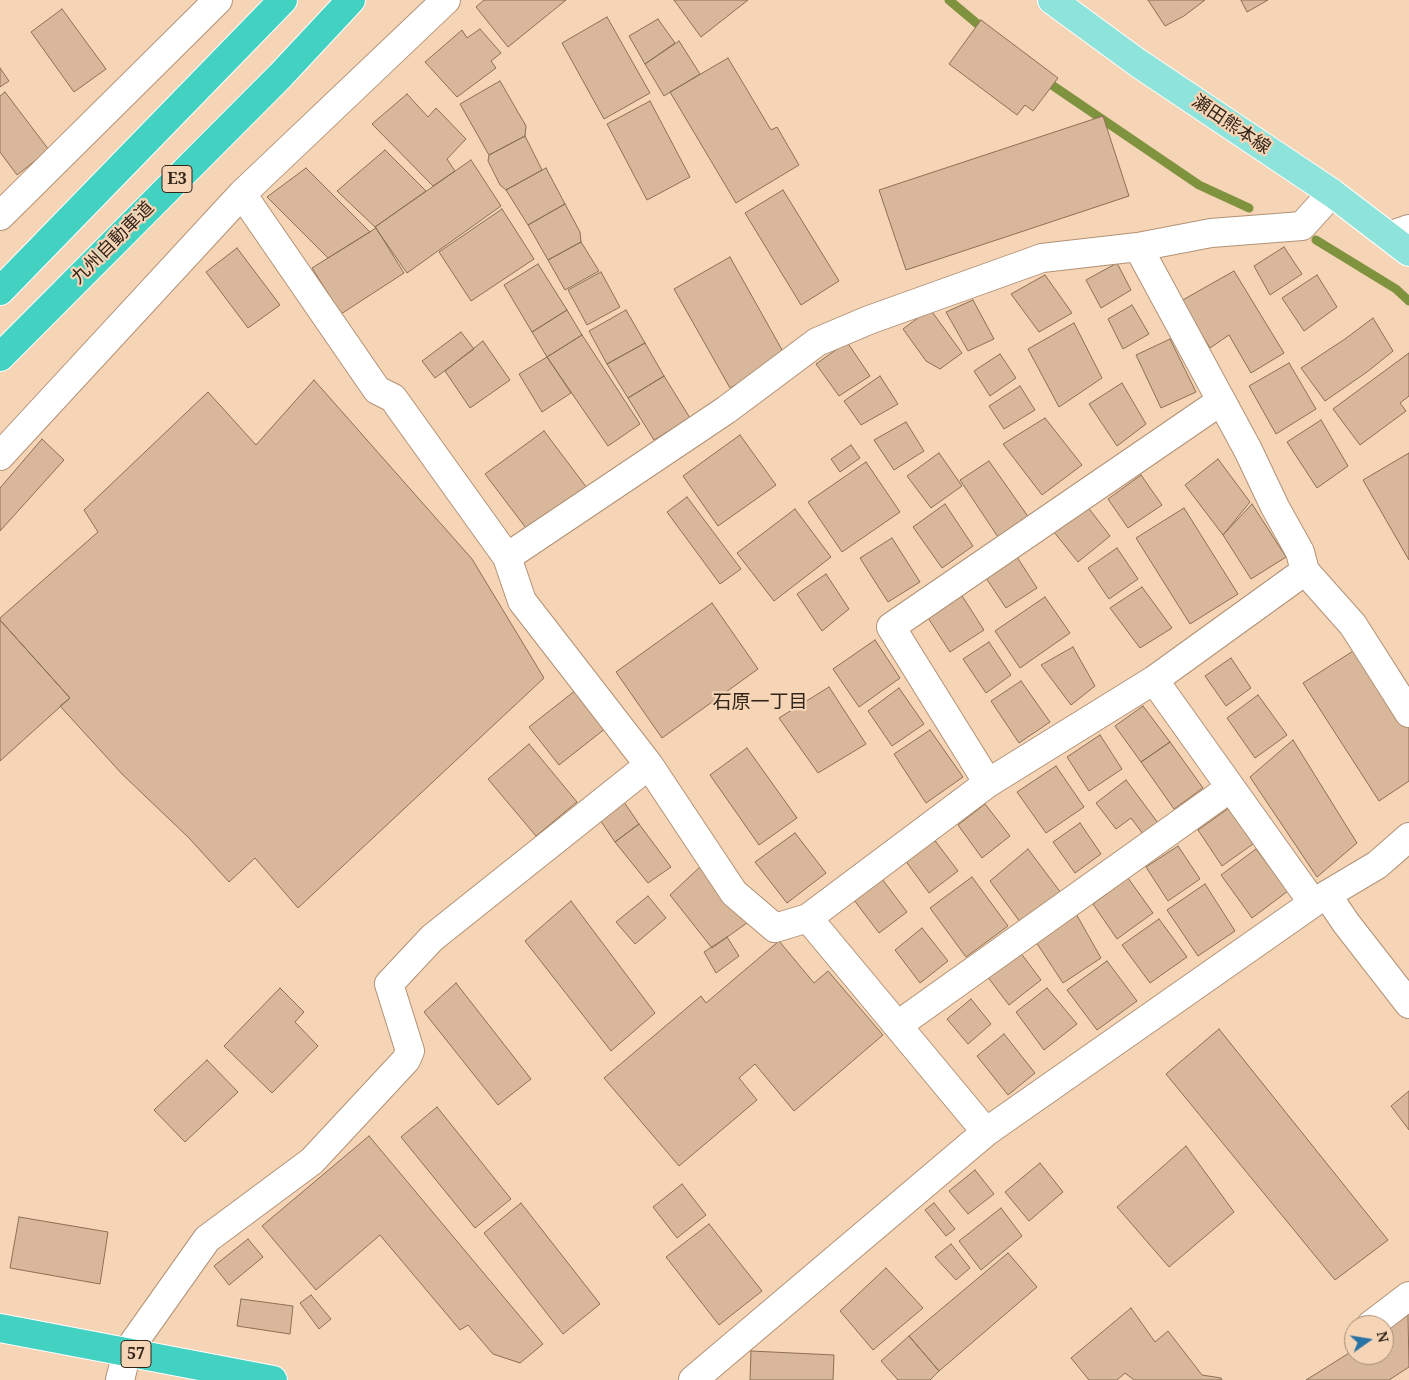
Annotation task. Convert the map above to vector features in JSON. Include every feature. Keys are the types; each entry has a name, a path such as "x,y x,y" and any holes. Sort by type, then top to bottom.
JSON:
{"highway":[{"path":"0,291 283,0"},
{"name":"九州自動車道","path":"0,357 281,75 352,0"},
{"name":"57","path":"0,1328 273,1380"}],"main road":[{"name":"瀬田熊本線","path":"1052,0 1138,63 1402,239"}],"street":[{"path":"0,216 218,0"},
{"path":"0,456 242,194 446,0"},
{"path":"507,557 726,410 817,342 869,320 1042,258 1138,247 1211,233 1302,226 1332,193"},
{"path":"242,194 377,390 393,398 507,557 522,601 649,765 734,894 775,928 808,918 988,783 1154,680 1305,572"},
{"path":"1138,247 1248,450 1300,552 1305,572 1353,625 1409,712"},
{"path":"988,783 891,627 1221,401"},
{"path":"1154,680 1230,788 1320,899 1346,923 1409,1004"},
{"path":"120,1380 127,1352 207,1239 312,1162 406,1060 410,1051 389,984 432,938 649,765"},
{"path":"898,1025 1230,788"},
{"path":"693,1380 986,1132 1320,899 1376,865 1409,837"},
{"path":"808,918 986,1132"},
{"path":"1384,1315 1409,1296"}],"building":[{"path":"484,0 566,0 508,47 476,7"},
{"path":"674,0 748,0 701,37"},
{"path":"1148,0 1205,0 1184,16 1165,26"},
{"path":"1241,0 1268,0 1247,12"},
{"path":"62,9 106,69 74,92 31,32"},
{"path":"607,17 650,93 604,119 562,43"},
{"path":"658,19 675,43 645,64 629,36"},
{"path":"981,20 1058,78 1033,111 1025,105 1017,115 949,64"},
{"path":"480,29 501,53 491,61 496,68 457,97 425,62 462,30 467,38"},
{"path":"679,41 700,74 664,96 645,64"},
{"path":"728,58 771,130 777,127 799,165 736,203 670,92"},
{"path":"0,68 9,81 0,87"},
{"path":"500,81 526,126 525,136 489,155 460,104"},
{"path":"5,92 49,150 17,175 0,152 0,96"},
{"path":"407,94 428,117 436,108 466,139 447,159 455,171 433,186 372,124"},
{"path":"650,101 690,177 647,200 607,124"},
{"path":"1103,116 1129,196 906,270 879,190"},
{"path":"525,136 542,170 506,190 500,185 488,161 489,155"},
{"path":"385,150 426,191 375,227 337,191"},
{"path":"471,160 501,206 407,273 375,227"},
{"path":"306,168 370,232 328,258 267,197"},
{"path":"546,168 565,204 528,225 506,190"},
{"path":"783,190 839,281 801,305 745,213"},
{"path":"565,204 580,232 581,242 548,260 528,225"},
{"path":"502,209 534,259 471,301 439,252"},
{"path":"376,228 404,273 341,314 312,268"},
{"path":"581,242 599,271 565,290 548,260"},
{"path":"1284,247 1302,274 1270,295 1254,266"},
{"path":"237,248 280,305 248,328 206,272"},
{"path":"730,257 786,357 730,388 674,289"},
{"path":"1117,263 1131,290 1101,308 1086,280"},
{"path":"538,264 567,310 532,332 504,285"},
{"path":"1234,271 1284,353 1251,373 1229,335 1210,348 1181,301"},
{"path":"601,272 620,307 587,325 568,290"},
{"path":"1045,275 1072,313 1039,332 1011,294"},
{"path":"1317,275 1337,307 1304,331 1282,298"},
{"path":"973,300 994,339 968,351 946,312"},
{"path":"1132,305 1149,334 1123,349 1108,319"},
{"path":"930,309 962,353 940,369 926,361 903,329"},
{"path":"567,310 582,335 547,357 532,332"},
{"path":"626,310 645,343 607,364 589,331"},
{"path":"1373,318 1393,351 1367,372 1325,401 1301,368"},
{"path":"1074,323 1102,378 1059,407 1028,349"},
{"path":"461,332 474,349 435,378 422,361"},
{"path":"582,335 640,424 608,446 547,357"},
{"path":"1170,339 1196,392 1161,408 1136,355"},
{"path":"483,341 510,380 470,408 445,371"},
{"path":"847,342 870,376 839,396 816,364"},
{"path":"645,343 664,376 628,398 607,364"},
{"path":"1409,353 1409,396 1400,403 1406,411 1360,445 1333,409"},
{"path":"1000,354 1016,378 990,396 974,371"},
{"path":"547,357 571,393 542,412 519,374"},
{"path":"1289,363 1316,409 1276,434 1249,386"},
{"path":"664,376 690,418 654,440 628,398"},
{"path":"880,376 898,404 861,425 844,401"},
{"path":"314,380 472,559 544,678 298,908 255,858 229,882 189,838 122,774 60,706 70,698 0,618 98,532 84,510 208,392 256,445"},
{"path":"1122,383 1146,424 1117,446 1089,404"},
{"path":"1020,386 1035,410 1004,429 989,406"},
{"path":"1045,418 1082,465 1042,495 1003,444"},
{"path":"1321,420 1348,466 1317,488 1287,442"},
{"path":"906,422 924,451 894,470 874,440"},
{"path":"544,431 587,488 529,532 485,474"},
{"path":"740,435 776,485 718,526 683,476"},
{"path":"42,439 64,460 0,531 0,488"},
{"path":"851,445 860,458 840,472 831,459"},
{"path":"939,453 962,486 931,508 907,476"},
{"path":"1409,453 1409,560 1363,480"},
{"path":"1218,459 1250,502 1223,535 1185,485"},
{"path":"989,461 1029,518 998,537 960,480"},
{"path":"866,462 900,512 842,552 808,502"},
{"path":"1141,475 1162,505 1128,528 1108,499"},
{"path":"687,497 741,569 720,584 667,512"},
{"path":"945,504 973,546 942,568 913,527"},
{"path":"1252,504 1286,557 1251,579 1223,535"},
{"path":"1087,506 1110,536 1078,562 1054,532"},
{"path":"1184,508 1238,594 1190,624 1136,538"},
{"path":"795,509 831,557 774,601 737,553"},
{"path":"892,538 920,582 888,602 860,558"},
{"path":"1117,548 1138,579 1109,599 1088,568"},
{"path":"1017,557 1037,588 1006,608 986,578"},
{"path":"826,574 849,609 822,631 797,594"},
{"path":"955,585 984,630 950,652 921,607"},
{"path":"1142,587 1172,628 1140,648 1110,608"},
{"path":"1045,597 1070,633 1020,668 995,631"},
{"path":"712,603 758,669 662,738 616,672"},
{"path":"0,620 70,698 0,761"},
{"path":"875,640 900,678 859,707 833,669"},
{"path":"989,642 1011,675 986,693 963,659"},
{"path":"1361,646 1409,721 1409,781 1379,801 1303,683"},
{"path":"1073,647 1095,686 1071,705 1041,665"},
{"path":"1231,658 1251,688 1226,706 1205,676"},
{"path":"1021,681 1050,722 1019,743 991,701"},
{"path":"829,687 866,744 818,773 779,718"},
{"path":"899,688 924,724 892,746 868,711"},
{"path":"576,690 606,728 559,765 529,727"},
{"path":"1258,695 1287,735 1255,758 1227,718"},
{"path":"1143,706 1170,742 1141,762 1115,726"},
{"path":"930,730 963,777 926,803 894,754"},
{"path":"1100,735 1122,769 1089,791 1067,757"},
{"path":"1293,740 1357,843 1317,877 1250,777"},
{"path":"1170,742 1203,788 1174,809 1141,762"},
{"path":"529,744 577,802 536,836 488,779"},
{"path":"747,748 797,818 759,845 710,775"},
{"path":"1056,766 1084,807 1046,833 1017,792"},
{"path":"1126,780 1158,823 1143,834 1131,818 1116,829 1096,803"},
{"path":"624,802 639,824 615,842 600,820"},
{"path":"985,804 1010,836 982,858 958,825"},
{"path":"1229,808 1253,844 1222,866 1198,830"},
{"path":"1080,823 1101,854 1075,873 1053,842"},
{"path":"639,824 671,867 648,883 615,842"},
{"path":"795,833 826,873 787,903 755,862"},
{"path":"933,838 958,871 929,893 905,860"},
{"path":"1178,846 1200,879 1168,901 1146,867"},
{"path":"1028,849 1064,897 1023,926 990,881"},
{"path":"1256,849 1288,891 1252,918 1221,875"},
{"path":"701,866 751,920 712,948 670,895"},
{"path":"972,877 1008,926 966,957 930,908"},
{"path":"1128,878 1153,913 1117,939 1093,904"},
{"path":"882,879 907,912 879,933 854,900"},
{"path":"1205,884 1235,931 1198,956 1167,910"},
{"path":"648,896 666,918 635,944 616,922"},
{"path":"571,901 655,1013 611,1051 525,941"},
{"path":"1075,912 1101,958 1063,983 1034,939"},
{"path":"1159,919 1187,957 1150,983 1122,945"},
{"path":"922,928 948,961 920,983 895,950"},
{"path":"727,937 739,956 716,973 704,952"},
{"path":"779,941 814,983 828,971 883,1035 794,1111 755,1064 739,1078 757,1100 679,1166 604,1078 701,996 706,1003"},
{"path":"1020,952 1041,980 1009,1005 987,976"},
{"path":"1107,961 1137,1001 1097,1030 1067,990"},
{"path":"456,983 531,1079 498,1105 424,1012"},
{"path":"280,988 304,1012 295,1022 318,1046 272,1093 224,1046"},
{"path":"1047,988 1077,1024 1044,1050 1016,1012"},
{"path":"971,999 991,1024 968,1044 947,1019"},
{"path":"1219,1029 1388,1240 1335,1280 1166,1074"},
{"path":"1004,1034 1035,1073 1008,1095 977,1056"},
{"path":"207,1060 238,1092 185,1142 154,1110"},
{"path":"1409,1091 1409,1130 1391,1106"},
{"path":"437,1107 511,1199 475,1228 401,1137"},
{"path":"369,1136 543,1344 520,1363 493,1354 468,1325 460,1330 380,1235 316,1290 262,1226"},
{"path":"1186,1146 1234,1212 1169,1267 1117,1207"},
{"path":"1040,1163 1063,1192 1029,1221 1005,1192"},
{"path":"975,1170 994,1194 968,1214 949,1191"},
{"path":"682,1184 706,1215 677,1238 653,1207"},
{"path":"521,1203 600,1304 563,1334 484,1233"},
{"path":"934,1203 955,1229 946,1236 925,1210"},
{"path":"1001,1208 1022,1236 981,1270 959,1241"},
{"path":"19,1217 108,1232 100,1284 10,1268"},
{"path":"709,1224 762,1291 719,1325 666,1257"},
{"path":"248,1239 263,1257 229,1285 214,1266"},
{"path":"951,1244 970,1268 956,1280 935,1257"},
{"path":"1008,1253 1037,1287 939,1371 909,1336"},
{"path":"886,1268 923,1308 873,1350 840,1311"},
{"path":"311,1295 331,1319 319,1329 300,1303"},
{"path":"241,1299 293,1306 290,1334 237,1326"},
{"path":"1131,1308 1155,1342 1168,1331 1202,1375 1221,1378 1222,1380 1134,1380 1125,1373 1117,1380 1089,1380 1071,1358"},
{"path":"1408,1315 1409,1367 1389,1380 1306,1380 1344,1356 1344,1365 1394,1365 1394,1324"},
{"path":"909,1336 939,1371 930,1380 898,1380 881,1361"},
{"path":"751,1351 834,1355 833,1380 750,1380"}],"waterway":[{"path":"949,0 987,32"},
{"path":"1043,79 1199,185 1249,208"},
{"path":"1316,240 1396,289 1409,301"}],"district":[{"name":"石原一丁目","path":"760,703"}]}
